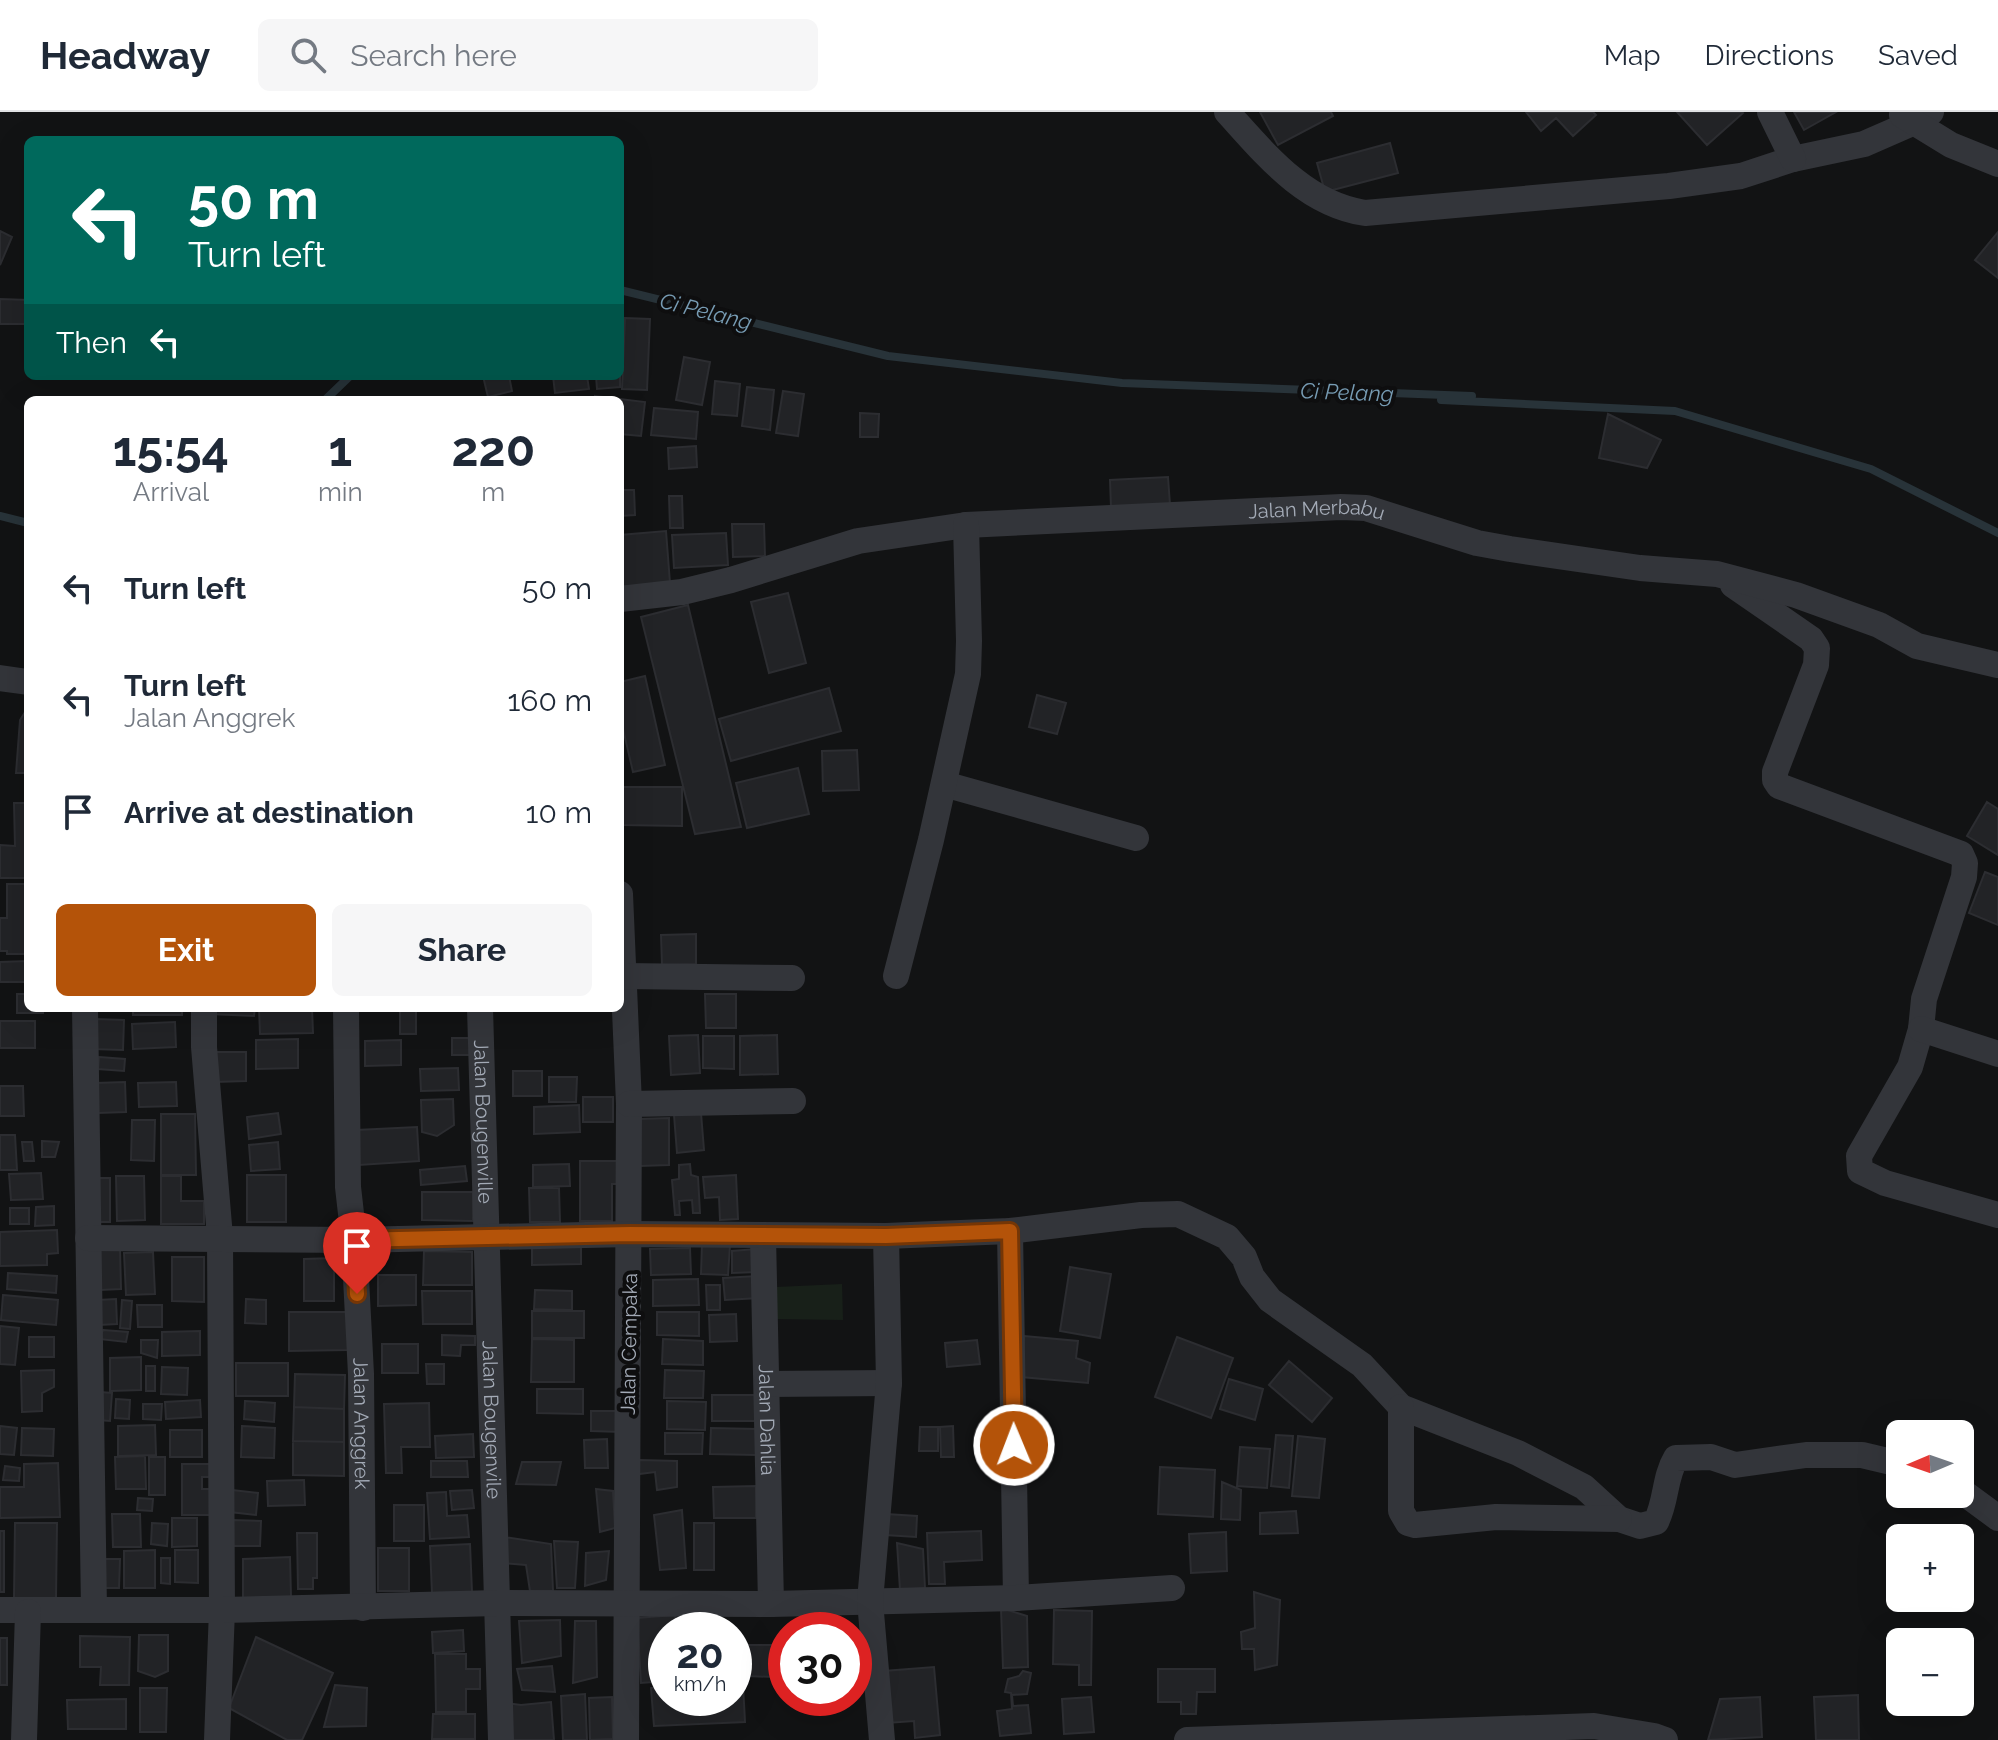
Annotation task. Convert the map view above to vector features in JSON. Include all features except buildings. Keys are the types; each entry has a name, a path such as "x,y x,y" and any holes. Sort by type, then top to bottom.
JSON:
{"street":[{"path":"1227,112 1275,166 1319,198 1343,210 1365,213 1669,186 1741,176 1793,159 1864,144 1914,116 1951,145 1998,164"},
{"path":"1770,112 1793,159"},
{"name":"Jalan Merbabu","path":"624,599 682,592 731,580 858,541 966,525 1366,508 1477,543 1640,568 1717,574 1796,595 1879,625 1917,646 1998,665"},
{"path":"896,976 968,674 966,525"},
{"path":"1717,574 1811,639 1817,648 1816,665 1775,772 1779,786 1961,854 1965,863 1964,877 1924,999 1921,1029 1910,1067 1859,1156 1860,1171 1885,1183 1998,1215"},
{"path":"0,678 24,681"},
{"path":"944,784 1136,838"},
{"path":"624,976 792,978"},
{"name":"Jalan Cempaka","path":"624,976 630,1234 626,1740"},
{"path":"85,1012 94,1610"},
{"path":"204,1012 204,1047 220,1237 222,1610 217,1740"},
{"name":"Jalan Anggrek","path":"346,1012 348,1187 361,1374 363,1608"},
{"name":"Jalan Bougenville","path":"480,1012 487,1237"},
{"path":"1921,1029 1998,1054"},
{"path":"629,1104 793,1101"},
{"path":"88,1238 354,1240 630,1234 886,1236 1010,1231 1141,1215 1178,1214 1205,1224 1227,1237 1244,1257 1252,1277 1270,1300 1362,1365 1401,1407 1531,1460 1584,1487 1619,1519"},
{"path":"1010,1231 1016,1598"},
{"name":"Jalan Dahlia","path":"763,1236 771,1604"},
{"path":"882,1740 870,1601 889,1383 886,1236"},
{"name":"Jalan Bougenvile","path":"487,1237 501,1740"},
{"path":"767,1384 889,1383"},
{"path":"1401,1407 1401,1511 1408,1523 1415,1525 1496,1517 1619,1519 1640,1526 1656,1522 1664,1505 1669,1470 1676,1458 1711,1457 1735,1465 1806,1455 1862,1455 1886,1461"},
{"path":"1974,1500 1998,1518"},
{"path":"0,1610 222,1610 497,1603 771,1604 1016,1598 1172,1588"},
{"path":"16,1737 28,1612"},
{"path":"1187,1740 1594,1726 1665,1740"}],"shaded area":[{"path":"842,1284 843,1320 775,1319 776,1287"}],"waterway":[{"name":"Ci Pelang","path":"624,291 888,356 1122,383 1472,396 1441,400 1675,411 1871,469 1998,533"},
{"name":"Ci Pelang","path":"329,396 346,380"},
{"name":"Ci Pelang","path":"0,516 24,522"}],"route":[{"path":"357,1294 354,1240 630,1234 886,1236 1010,1231 1014,1445"}]}
